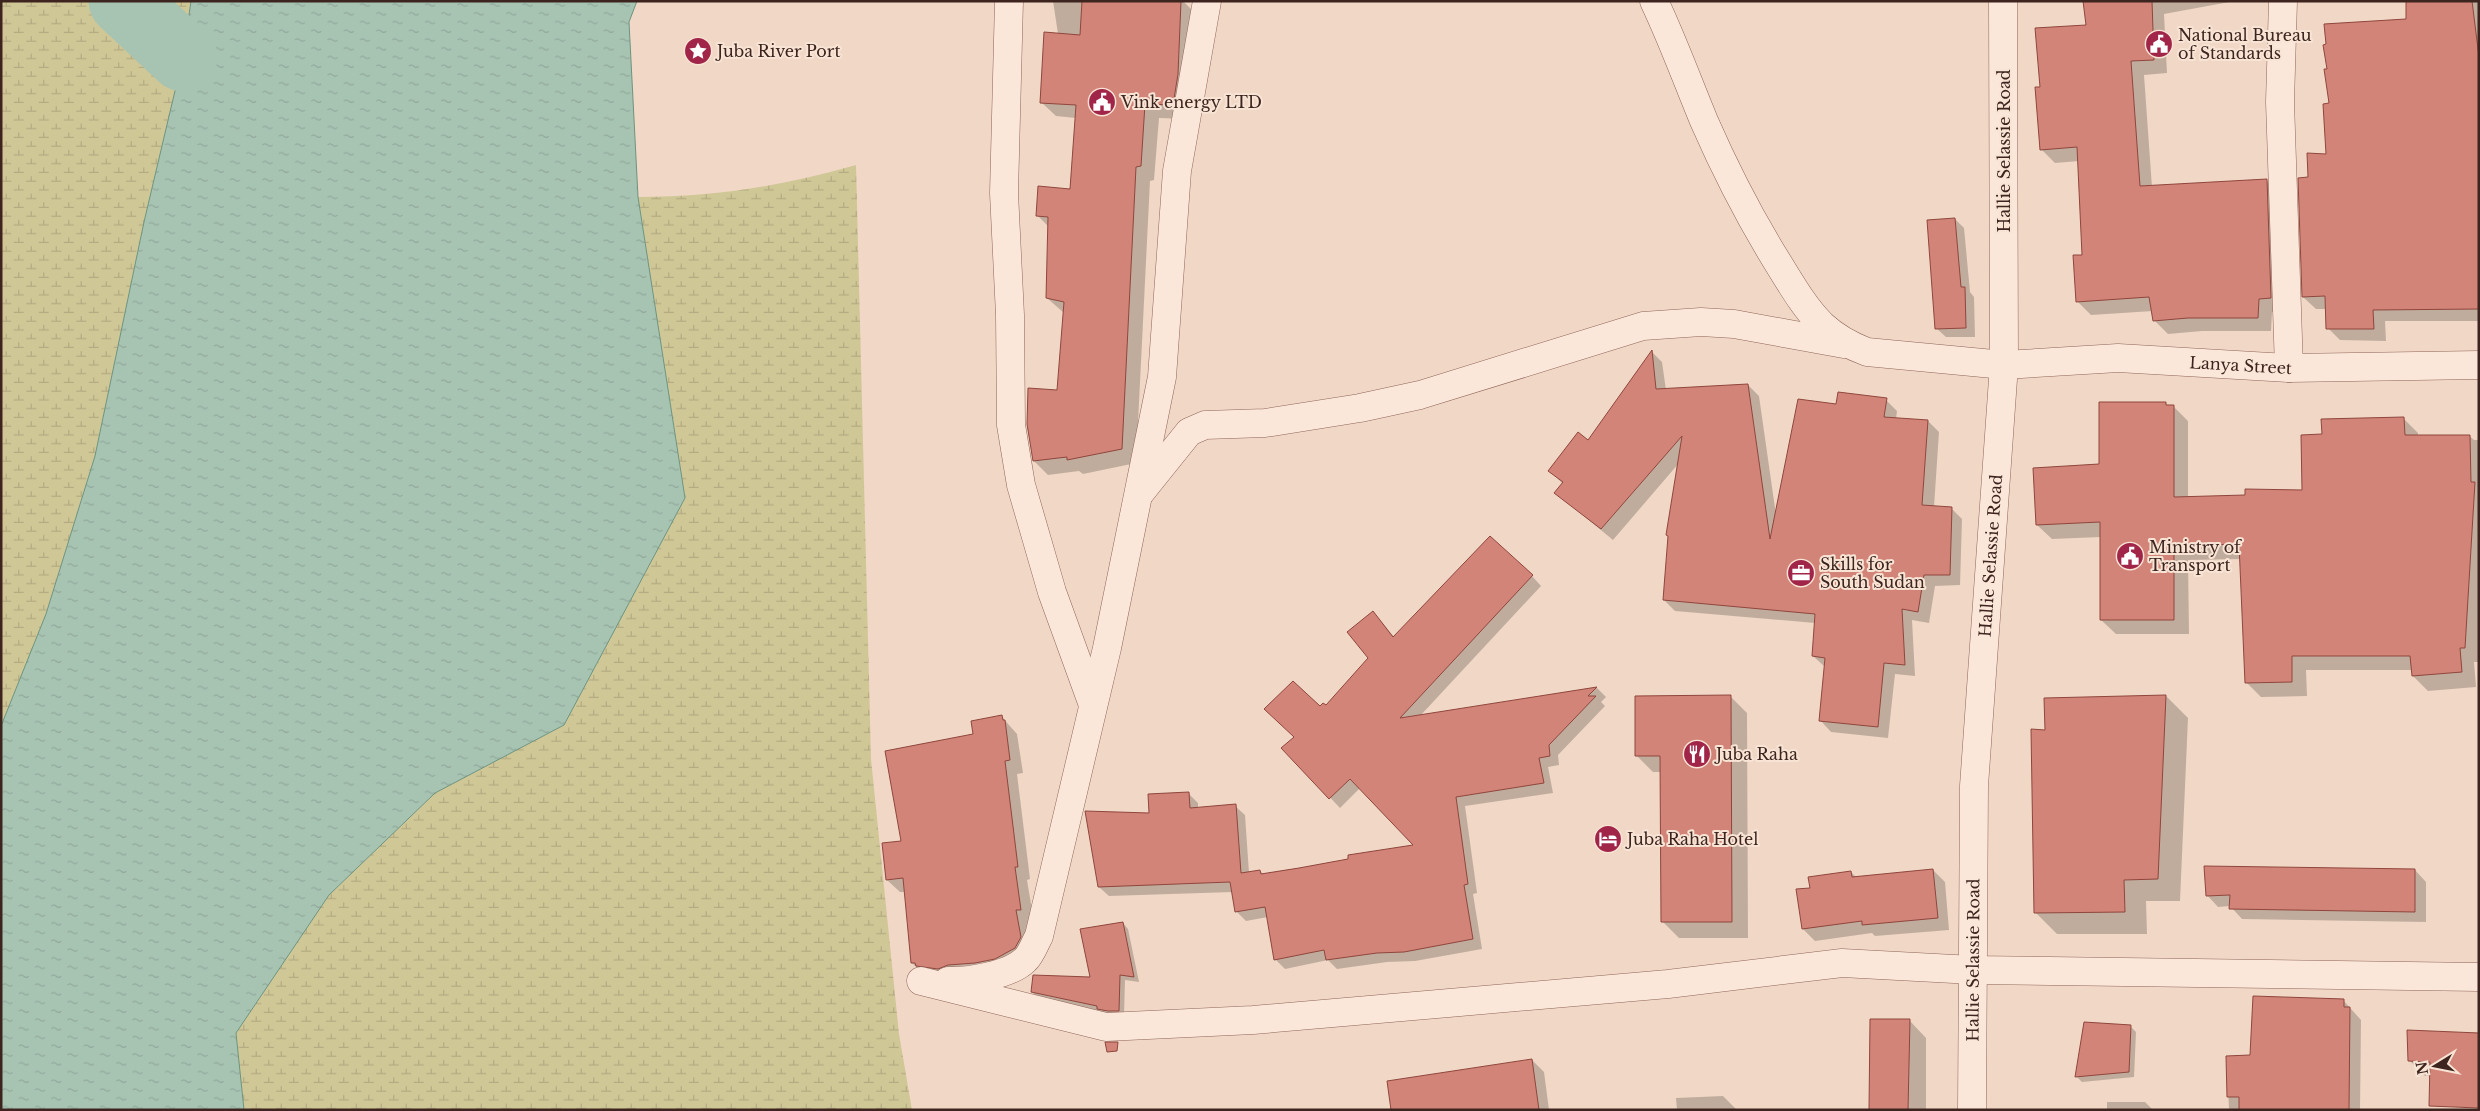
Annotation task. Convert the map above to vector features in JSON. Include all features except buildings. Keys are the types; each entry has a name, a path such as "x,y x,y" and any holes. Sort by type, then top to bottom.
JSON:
{"street":[{"path":"1008,1 1004,193 1010,315 1011,425 1021,485 1052,592 1093,705"},
{"path":"1207,1 1177,171 1162,377 1093,705 1039,936 1025,960 999,974 962,982 921,981 1106,1026 1253,1020 1648,986 1842,963 1973,970 2479,977"},
{"path":"1654,1 1676,46 1704,121 1733,183 1766,243 1797,293 1822,325 1848,344"},
{"name":"Hallie Selassie Road","path":"1972,1110 1974,786 2004,365 2003,1"},
{"path":"2284,1 2280,102 2289,368"},
{"path":"1138,496 1190,432 1205,424 1265,423 1360,408 1420,395 1643,326 1701,322 1734,324 1848,344"},
{"name":"Lanya Street","path":"1848,344 1867,352 2004,365 2118,358 2289,368 2479,365"}],"green space":[{"path":"1,1 191,1 183,57 144,222 95,456 46,614 1,726"},
{"path":"856,165 871,759 899,1034 912,1110 244,1110 236,1033 329,895 435,793 564,725 685,498 638,197 694,195 748,189 802,179"}],"water":[{"path":"191,1 637,1 629,22 638,197 685,498 564,725 435,793 329,895 236,1033 244,1110 1,1110 1,726 46,614 95,456 144,222 183,57"}],"waterway":[{"path":"123,1 183,57"}],"place":[{"name":"National Bureau of Standards","path":"2159,44"},
{"name":"Juba River Port","path":"698,51"},
{"name":"Vink energy LTD","path":"1102,102"},
{"name":"Ministry of Transport","path":"2130,556"},
{"name":"Skills for South Sudan","path":"1801,573"},
{"name":"Juba Raha","path":"1697,754"},
{"name":"Juba Raha Hotel","path":"1608,839"}]}
